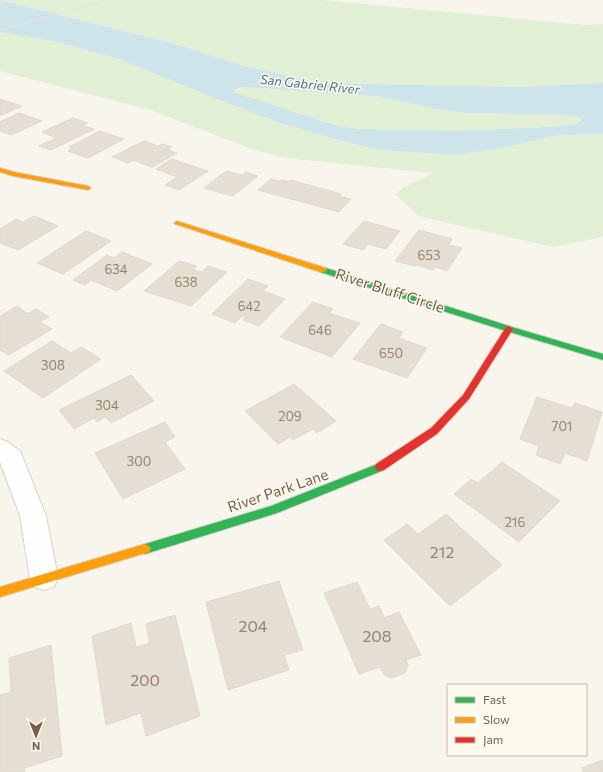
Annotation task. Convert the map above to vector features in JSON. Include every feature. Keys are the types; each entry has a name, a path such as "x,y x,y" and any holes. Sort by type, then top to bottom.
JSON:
{"street":[{"path":"0,170 13,174 88,188"},
{"name":"River Bluff Circle","path":"177,222 509,329 603,357"},
{"name":"River Park Lane","path":"0,592 273,510 375,470 434,432 466,397 498,350 509,329"},
{"path":"0,448 11,458 33,516 44,578"}],"green space":[{"path":"0,0 322,0 585,25 603,24 603,83 522,87 318,83 244,66 172,43"},
{"path":"0,32 52,41 119,59 283,124 346,142 381,150 457,155 501,148 558,135 603,134 603,237 553,247 418,216 396,195 402,188 433,173 285,158 249,148 150,110 0,71"},
{"path":"244,87 383,97 441,110 466,113 569,115 582,118 582,121 565,126 459,131 358,129 338,126 236,93 233,88"}],"water":[{"name":"San Gabriel River","path":"0,0 172,43 244,66 318,83 522,87 603,83 603,134 558,135 501,148 457,155 381,150 346,142 283,124 119,59 53,41 0,32","holes":["244,87 383,97 441,110 466,113 569,115 581,118 582,120 576,124 565,126 459,131 358,129 338,126 236,93 233,89"]}],"building":[{"path":"0,99 22,106 0,116"},
{"path":"19,113 42,121 11,135 0,131 0,122"},
{"path":"73,118 88,123 82,125 94,129 51,150 39,146 56,138 42,132"},
{"path":"100,131 124,139 88,158 68,151 73,148 69,147"},
{"path":"144,141 158,146 162,144 172,147 168,150 177,153 152,167 133,160 128,163 112,157"},
{"path":"172,159 208,171 179,190 165,185 177,177 156,169"},
{"path":"226,171 242,175 246,172 258,176 233,196 204,188"},
{"path":"271,179 291,182 291,180 341,194 339,196 351,199 339,212 258,190"},
{"path":"34,216 58,226 18,250 0,243 0,229 16,219 23,222"},
{"path":"364,221 400,231 386,249 368,244 363,250 343,244"},
{"path":"419,230 452,239 448,245 462,248 447,271 435,267 433,270 395,261"},
{"path":"86,231 111,241 63,274 37,263"},
{"path":"122,252 152,264 117,291 91,280 85,285 73,280 107,255 114,258"},
{"path":"179,261 197,266 193,270 202,272 208,266 227,272 191,306 144,291"},
{"path":"248,279 268,286 263,291 285,299 259,326 243,320 245,317 242,316 235,323 212,314"},
{"path":"313,302 333,309 329,313 360,323 332,357 280,337"},
{"path":"17,306 28,314 36,309 49,317 40,322 52,329 9,355 0,350 0,316"},
{"path":"381,324 403,332 399,338 427,348 407,378 353,359"},
{"path":"52,341 71,353 81,347 101,359 43,398 4,371"},
{"path":"131,375 154,401 111,423 106,417 97,422 94,418 74,429 59,410"},
{"path":"294,384 336,421 317,433 313,429 293,440 290,437 278,444 245,411"},
{"path":"537,397 572,408 575,403 602,412 587,461 565,453 560,464 536,455 539,446 520,439"},
{"path":"165,422 175,437 165,442 185,469 123,499 95,453"},
{"path":"502,462 560,501 519,542 454,494 471,479 478,483"},
{"path":"446,514 502,565 450,606 384,540 407,524 418,534"},
{"path":"279,581 303,650 284,655 289,670 228,690 206,602"},
{"path":"357,582 370,609 379,606 384,618 399,612 421,655 406,660 408,665 405,673 392,678 384,675 380,667 359,674 324,593"},
{"path":"175,615 200,716 146,736 141,713 106,725 92,636 131,623 136,647 150,643 146,624"},
{"path":"51,645 62,756 24,768 25,772 0,772 0,695 11,692 9,658"},
{"path":"603,760 603,772 584,772 581,768"}],"railway":[{"path":"0,30 107,0"}],"traffic: fast":[{"path":"323,270 603,357"},
{"path":"145,549 273,510 380,467"}],"traffic: slow":[{"path":"0,170 13,174 88,188"},
{"path":"177,223 323,270"},
{"path":"0,592 145,549"}],"traffic: jam":[{"path":"380,467 434,431 466,397 509,329"}]}
